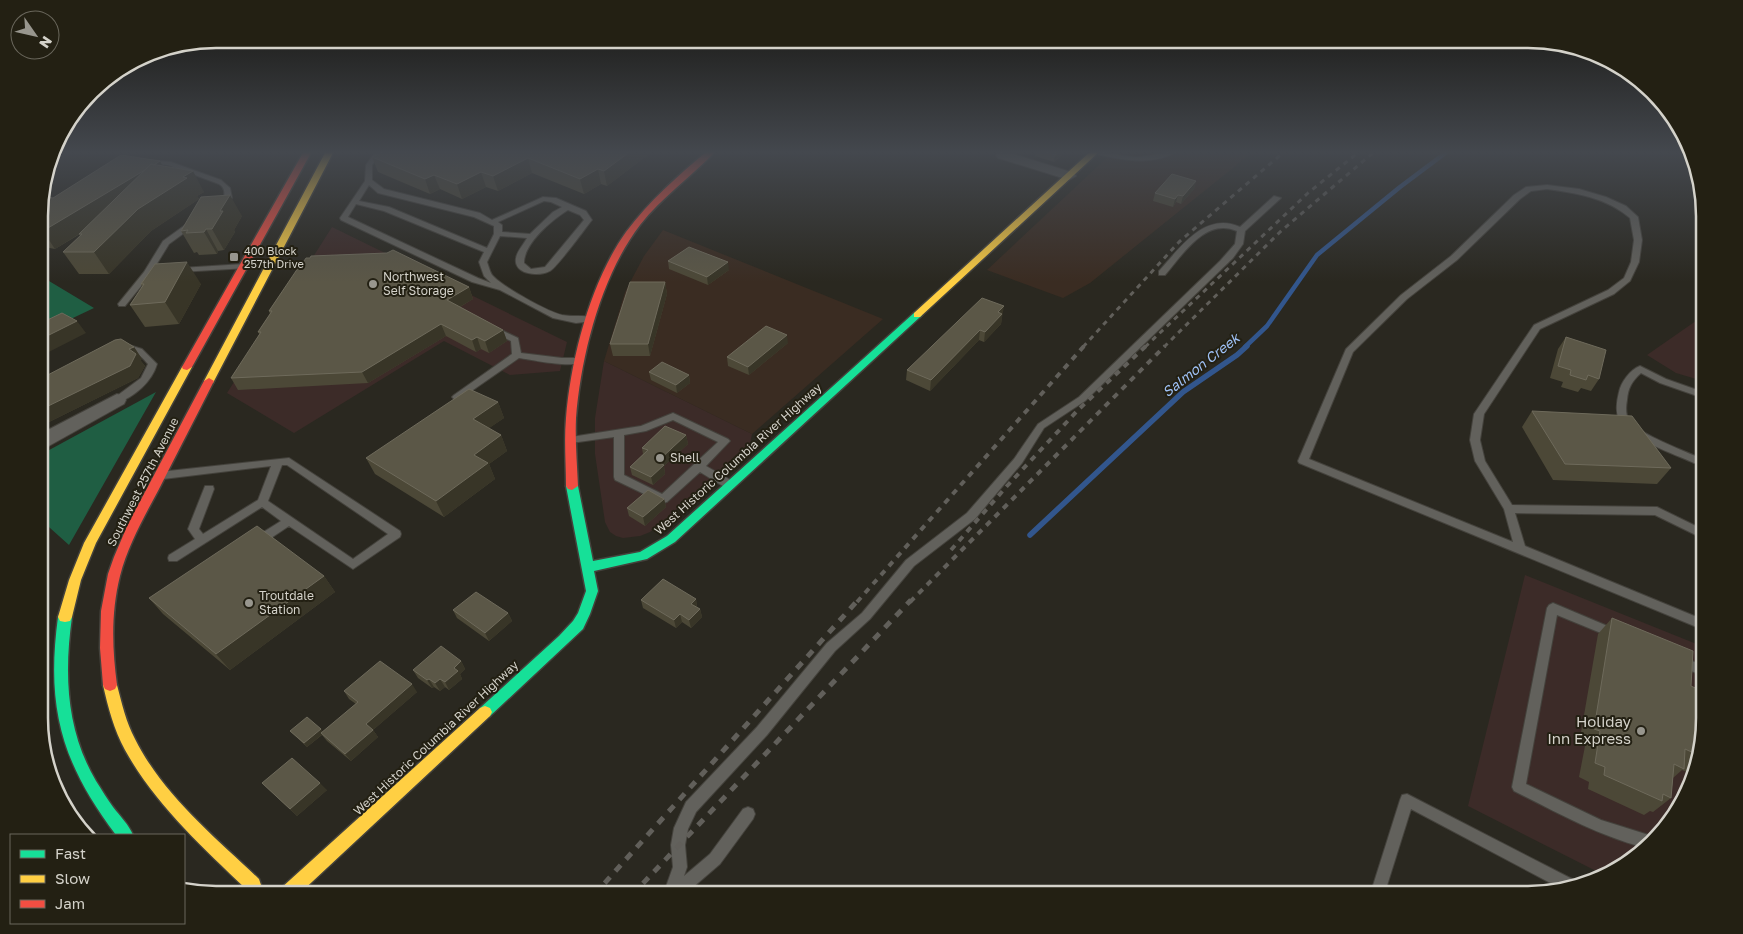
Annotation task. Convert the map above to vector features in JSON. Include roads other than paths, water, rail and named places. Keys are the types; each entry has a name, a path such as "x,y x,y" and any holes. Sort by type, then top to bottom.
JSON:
{"main road":[{"name":"Southwest 257th Avenue","path":"124,834 100,804 84,776 72,749 61,693 59,661 67,604 88,546 108,508 284,195"},
{"name":"Southwest 257th Avenue","path":"253,886 153,781 123,733 111,698 106,671 104,639 111,585 126,541 307,195"},
{"path":"588,566 573,496 570,440 571,416 580,361 591,319 608,270 629,234 663,195"},
{"name":"West Historic Columbia River Highway","path":"296,886 578,625 592,591 588,566 643,556 658,548 689,524 1049,195"}],"street":[{"path":"48,438 117,400"}],"lane":[{"path":"213,209 228,198 229,195"},
{"path":"360,195 344,218 475,280 503,289 556,316 576,320 591,319"},
{"path":"395,195 477,215 498,225 498,234 483,262 488,276 503,289"},
{"path":"1520,195 1454,258 1404,298 1349,352 1303,460 1696,622"},
{"path":"1520,549 1509,509 1480,461 1474,440 1479,414 1537,327 1611,292 1627,279 1635,262 1638,240 1634,217 1623,208 1603,198 1590,195"},
{"path":"1241,230 1277,198"},
{"path":"492,222 543,199 553,200 583,213 588,220 548,269 544,271 532,272 525,269 520,258 532,236 556,214 568,207"},
{"path":"355,202 386,209 488,251"},
{"path":"122,304 147,273 166,243 197,220"},
{"path":"1162,273 1189,244 1210,226 1228,224 1241,230"},
{"path":"674,886 680,867 678,846 680,828 692,807 762,732 831,647 866,616 910,563 971,516 1018,461 1041,426 1082,399 1223,263 1240,244 1241,230"},
{"path":"498,234 532,236"},
{"path":"166,271 244,266"},
{"path":"147,273 156,272"},
{"path":"493,329 515,340 517,354"},
{"path":"110,351 131,346 146,355 153,364 152,372 141,383 117,400"},
{"path":"457,397 517,354 562,361 580,361"},
{"path":"1696,392 1669,383 1640,369 1628,379 1622,394 1621,411 1625,422 1635,431 1696,460"},
{"path":"570,440 643,429 673,416 725,441 663,499 619,477 619,433"},
{"path":"160,475 288,461 396,534 353,566 262,502"},
{"path":"173,558 262,502 278,462"},
{"path":"699,467 730,485"},
{"path":"201,540 193,530 209,490"},
{"path":"1509,509 1657,511 1696,531"},
{"path":"249,548 289,521"},
{"path":"1624,638 1554,608 1519,787 1598,825 1629,837 1643,840"},
{"path":"1669,656 1696,668"},
{"path":"1380,886 1407,800 1564,882"},
{"path":"682,886 715,859 748,814"}],"waterway":[{"name":"Salmon Creek","path":"1245,347 1267,326 1317,255 1391,195"},
{"name":"Salmon Creek","path":"1030,535 1183,392 1247,346"}],"railway":[{"path":"1083,347 1179,242 1234,195"},
{"path":"1145,347 1306,195"},
{"path":"1164,347 1280,232 1324,195"},
{"path":"857,602 1084,346"},
{"path":"951,550 1007,486 1078,410 1146,346"},
{"path":"910,602 1164,347"},
{"path":"602,886 858,600"},
{"path":"641,886 911,600"}],"place":[{"name":"400 Block 257th Drive","path":"234,257"},
{"name":"Northwest Self Storage","path":"373,284"},
{"name":"Shell","path":"660,458"},
{"name":"Troutdale Station","path":"249,603"},
{"name":"Holiday Inn Express","path":"1641,731"}]}
